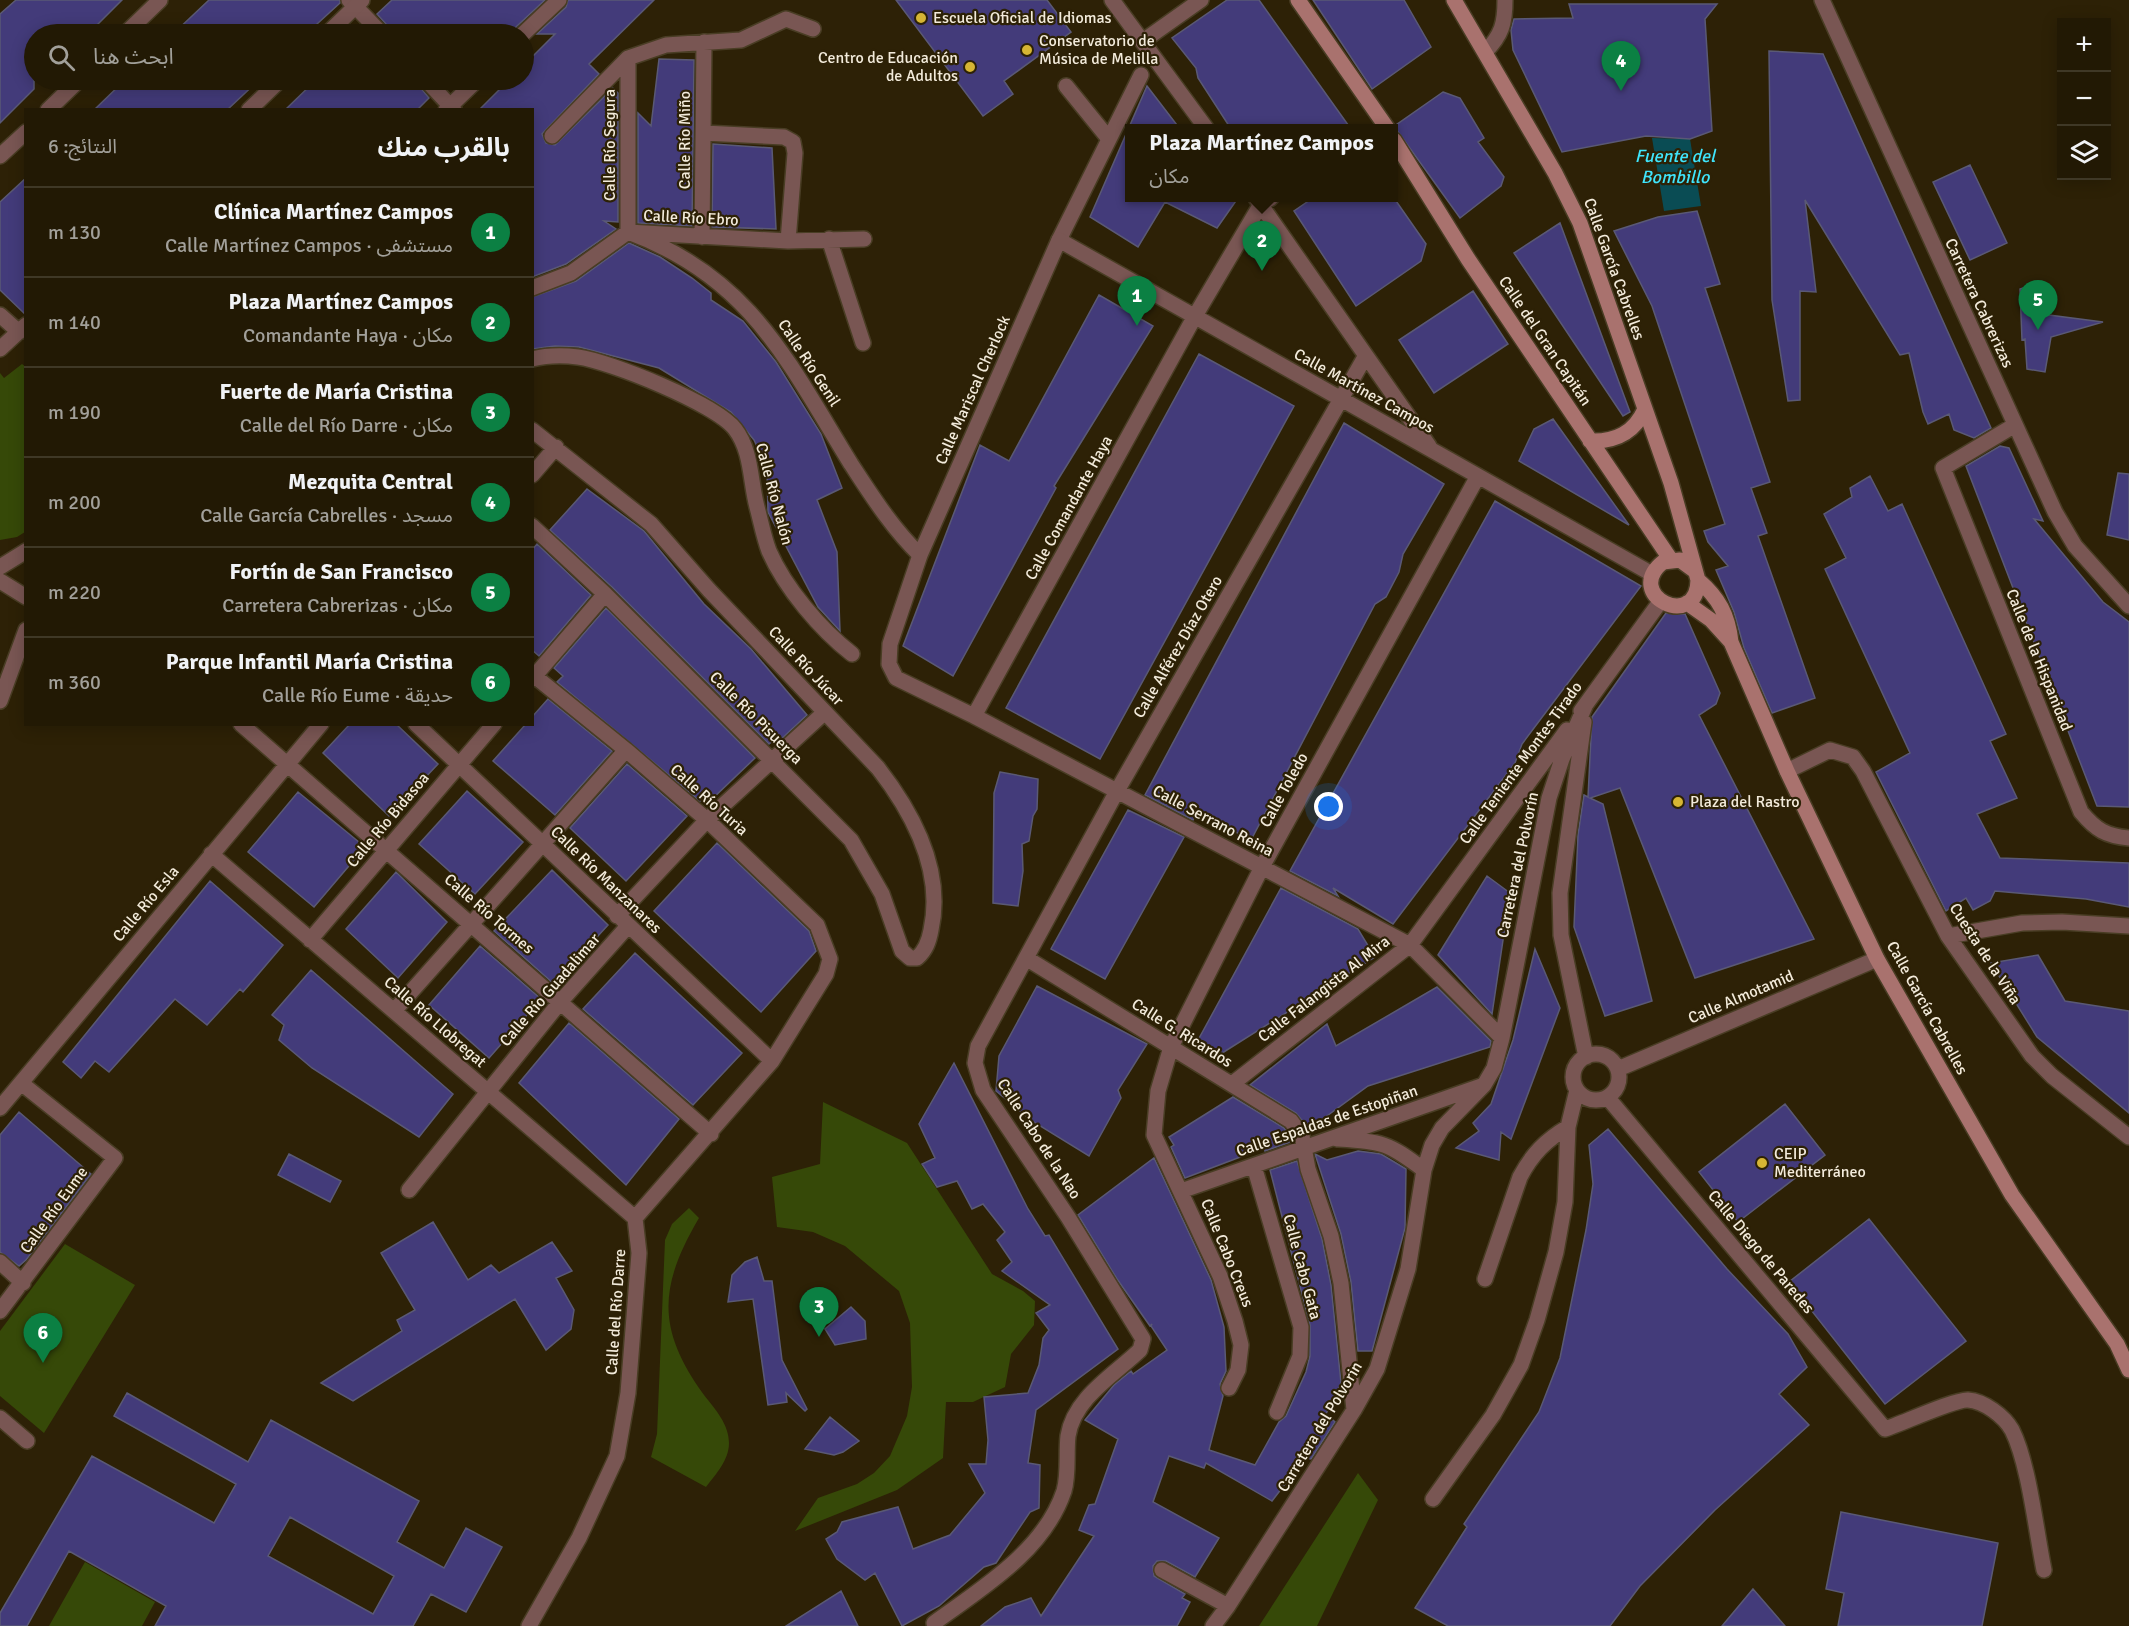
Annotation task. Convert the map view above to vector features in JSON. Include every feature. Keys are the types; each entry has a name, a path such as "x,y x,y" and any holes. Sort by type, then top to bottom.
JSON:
{"main road":[{"path":"1298,0 1380,124"},
{"name":"Calle García Cabrelles","path":"1454,0 1555,173 1580,223 1671,483 1697,575 1723,607 1729,624 1731,642 1787,771 1877,959 2012,1195 2105,1326 2129,1370"},
{"name":"Calle del Gran Capitán","path":"1398,146 1468,259 1671,560"},
{"path":"1590,441 1604,441 1629,431 1639,421 1645,409"},
{"path":"1671,560 1689,564 1697,575 1694,597 1687,603 1669,606 1660,602 1651,584 1652,574 1664,562 1671,560"},
{"name":"Calle García Cabrelles","path":"1687,603 1712,620 1731,642"}],"street":[{"path":"135,24 160,0"},
{"path":"534,24 559,0"},
{"path":"1112,0 1202,124"},
{"path":"1143,41 1201,0"},
{"path":"1485,52 1497,41 1504,27 1505,0"},
{"name":"Carretera Cabrerizas","path":"1822,0 2055,512 2075,546 2129,606"},
{"path":"336,24 356,2 374,24"},
{"path":"552,136 628,58 666,45 741,40 786,19 813,29"},
{"name":"Calle Río Miño","path":"702,237 704,42"},
{"name":"Calle Río Segura","path":"628,58 628,232"},
{"name":"Calle Mariscal Cherlock","path":"889,664 890,644 920,555 1059,240 1141,75"},
{"path":"1066,86 1109,139"},
{"path":"50,108 69,90"},
{"path":"251,108 270,90"},
{"path":"435,90 450,108 467,90"},
{"path":"704,133 784,137 793,142 795,153 788,241"},
{"path":"0,156 24,134"},
{"name":"Calle Comandante Haya","path":"974,716 1195,316 1261,202"},
{"path":"1263,202 1365,357 1432,451"},
{"name":"Calle Río Ebro","path":"534,287 571,273 628,232 788,241 864,239"},
{"name":"Calle Río Genil","path":"628,232 684,256 709,273 750,309 779,348 884,512 905,541 920,555"},
{"path":"828,239 863,343"},
{"name":"Calle Martínez Campos","path":"1059,240 1652,574"},
{"path":"0,315 22,328 0,350"},
{"name":"Calle Río Nalón","path":"534,358 548,355 580,357 613,366 720,415 735,429 748,457 756,506 770,552 826,633 852,654"},
{"name":"Calle Alférez Díaz Otero","path":"1026,958 1117,791 1365,357"},
{"name":"Calle de la Hispanidad","path":"2015,425 1943,468 2081,812 2096,830 2113,837 2129,838"},
{"name":"Calle Río Júcar","path":"534,431 651,524 878,768 898,794 916,827 926,855 934,895 934,915 924,952 917,958"},
{"path":"534,473 556,447"},
{"name":"Calle Toledo","path":"1154,1135 1158,1091 1171,1047 1262,867 1478,476"},
{"name":"Calle Río Pisuerga","path":"534,528 606,594 850,840 882,894 902,951 910,958 917,958"},
{"path":"0,567 24,552"},
{"path":"0,581 24,596"},
{"path":"534,675 606,594"},
{"name":"Calle Teniente Montes Tirado","path":"1410,945 1660,602"},
{"path":"0,701 24,635"},
{"name":"Calle Serrano Reina","path":"889,664 896,678 974,716 1410,945 1502,1038"},
{"name":"Calle Río Turia","path":"534,677 627,750 707,820 817,925 830,959 826,974 772,1061"},
{"path":"1586,704 1560,893 1562,935 1586,1057"},
{"name":"Carretera del Polvorín","path":"1502,1038 1549,798 1562,759 1586,704"},
{"name":"Calle Río Guadalimar","path":"409,1190 623,921 707,820 825,712"},
{"name":"Calle Río Tormes","path":"243,726 472,923 711,1134"},
{"name":"Calle Río Esla","path":"0,1108 319,726"},
{"name":"Calle Río Manzanares","path":"418,726 772,1061"},
{"name":"Calle Río Bidasoa","path":"310,940 492,726"},
{"path":"394,1011 627,750"},
{"name":"Cuesta de la Viña","path":"1787,771 1830,750 1853,757 1863,771 1948,936 2032,1056 2052,1076 2129,1137"},
{"name":"Calle Río Llobregat","path":"211,854 635,1218"},
{"path":"1948,936 2022,923 2062,922 2129,926"},
{"name":"Calle Falangista Al Mira","path":"1232,1084 1410,945"},
{"name":"Calle G. Ricardos","path":"1026,958 1232,1084 1291,1121 1298,1128 1331,1236 1341,1283 1354,1410"},
{"name":"Calle Cabo de la Nao","path":"934,1623 1006,1570 1037,1538 1064,1490 1072,1417 1080,1404 1140,1350 1143,1339 1068,1217 983,1090 975,1063 978,1046 1026,958"},
{"name":"Calle Almotamid","path":"1618,1069 1877,959"},
{"name":"Carretera del Polvorin","path":"1213,1626 1354,1410 1377,1369 1403,1288 1424,1170 1432,1146 1442,1128 1484,1085 1494,1068 1502,1038"},
{"path":"1601,1054 1614,1062 1618,1069 1619,1082 1608,1098 1594,1101 1581,1096 1573,1083 1575,1068 1586,1057 1601,1054"},
{"path":"635,1218 711,1134 772,1061"},
{"name":"Calle Río Eume","path":"0,1311 115,1158 21,1083"},
{"name":"Calle Espaldas de Estopiñan","path":"1181,1191 1484,1085"},
{"path":"1433,1499 1492,1414 1521,1365 1556,1252 1565,1202 1568,1127 1577,1090"},
{"name":"Calle Diego de Paredes","path":"1608,1098 1885,1429 1966,1399 1982,1404 1999,1415 2011,1428 2019,1449 2044,1570"},
{"path":"1485,1279 1520,1177 1528,1161 1539,1147 1568,1127"},
{"name":"Calle Cabo Creus","path":"1154,1135 1220,1276 1235,1321 1241,1345 1238,1370 1229,1389"},
{"path":"1328,1138 1377,1141 1393,1147 1424,1170"},
{"name":"Calle Cabo Gata","path":"1254,1166 1301,1327 1300,1356 1277,1412"},
{"name":"Calle del Río Darre","path":"529,1626 579,1538 617,1456 628,1393 639,1253 635,1218"},
{"path":"0,1262 23,1283"},
{"path":"0,1418 27,1441"},
{"path":"1162,1570 1228,1606"}],"green space":[{"path":"22,364 24,366 24,533 17,537 0,540 0,373 4,378"},
{"path":"823,1102 907,1143 992,1274 1023,1291 1035,1301 1034,1325 1011,1354 1005,1387 973,1402 946,1402 943,1458 897,1490 795,1531 818,1498 857,1484 874,1473 890,1456 907,1416 912,1387 910,1323 899,1291 845,1246 813,1232 777,1227 772,1177 820,1164"},
{"path":"689,1208 699,1218 676,1265 670,1286 668,1307 677,1349 688,1371 727,1429 729,1443 724,1461 706,1487 651,1457 657,1434 665,1240 672,1224"},
{"path":"65,1244 135,1285 44,1433 0,1396 0,1331"},
{"path":"1358,1473 1378,1500 1317,1626 1259,1626"},
{"path":"85,1562 155,1602 142,1626 49,1626"}],"water":[{"name":"Fuente del Bombillo","path":"1652,138 1690,139 1701,206 1664,211"}],"building":[{"path":"16,0 122,0 98,24 24,24 24,90 33,90 0,123 0,14"},
{"path":"209,0 340,0 340,3 317,24 184,24"},
{"path":"392,0 545,0 519,24 386,24 377,14"},
{"path":"568,0 654,0 589,64 599,74 542,134 546,143 555,145 613,88 618,93 618,222 604,221 616,229 566,264 534,276 534,108 481,108 499,90 534,90 534,55 555,34 537,34 566,7"},
{"path":"896,0 1047,0 1071,32 1004,81 1013,94 983,116"},
{"path":"1227,0 1259,0 1347,124 1228,124 1198,78 1196,68 1172,38"},
{"path":"1313,0 1404,0 1431,47 1372,89"},
{"path":"1569,4 1717,4 1705,19 1712,131 1690,139 1646,136 1562,152 1513,50 1511,30 1514,19 1573,18"},
{"path":"1769,51 1823,54 1991,428 1974,438 1954,430 1949,414 1928,424 1909,353 1900,355 1805,200 1816,292 1800,291 1800,400 1788,401 1772,300"},
{"path":"659,59 694,60 692,226 638,223 638,113 651,126"},
{"path":"1147,86 1176,124 1130,124"},
{"path":"115,90 248,90 229,108 96,108"},
{"path":"306,90 422,90 429,98 419,108 287,108"},
{"path":"1443,92 1460,98 1484,138 1478,142 1504,177 1501,186 1460,218 1398,132 1397,124"},
{"path":"1125,137 1125,202 1165,202 1138,247 1090,217"},
{"path":"713,144 772,148 776,229 712,227"},
{"path":"1970,165 2007,243 1970,260 1933,182"},
{"path":"24,180 24,313 0,290 0,202"},
{"path":"1165,202 1235,202 1217,228"},
{"path":"1307,202 1397,202 1426,244 1421,261 1356,306 1294,211"},
{"path":"1697,211 1720,284 1705,288 1770,482 1751,488 1767,533 1758,536 1815,698 1772,713 1744,648 1734,612 1716,570 1728,566 1708,542 1704,531 1725,524 1652,306 1614,231 1658,217"},
{"path":"1560,223 1630,412 1623,416 1514,253"},
{"path":"629,243 660,257 711,293 711,300 743,321 776,362 821,434 842,488 817,500 837,552 840,631 818,607 768,512 767,468 754,440 731,412 659,368 579,347 555,346 534,349 534,296 576,281"},
{"path":"2038,283 2049,315 2103,322 2051,337 2045,372 2027,369 2025,339 2022,340 2020,289"},
{"path":"1473,291 1508,344 1434,393 1399,340"},
{"path":"1099,295 1153,326 1054,486 1056,488 953,676 903,646 980,445 1009,461"},
{"path":"1199,354 1294,406 1100,759 1006,708"},
{"path":"1553,419 1629,525 1519,461 1534,429"},
{"path":"1344,423 1444,484 1403,554 1399,572 1386,597 1375,604 1251,840 1197,812 1193,820 1145,795"},
{"path":"2000,446 2009,448 2043,521 2034,519 2103,602 2129,622 2129,807 2097,806 1966,466"},
{"path":"2118,473 2129,474 2129,540 2107,535"},
{"path":"1870,476 1888,511 1902,504 2006,734 1990,741 2017,798 1977,814 2000,858 2129,863 2129,907 2086,899 1995,891 1990,901 1973,910 1966,898 1946,911 1876,772 1910,753 1825,569 1846,558 1824,514 1852,497 1850,488"},
{"path":"587,489 644,531 704,604 751,649 807,715 778,742 775,739 769,744 612,587 550,530"},
{"path":"1495,501 1641,586 1522,744 1515,763 1393,924 1333,888 1338,896 1290,871"},
{"path":"537,544 591,595 539,656 534,652 534,548"},
{"path":"606,608 755,758 711,800 706,796 700,801 557,682 563,676 554,668"},
{"path":"1666,613 1685,614 1720,693 1716,704 1699,715 1814,939 1695,978 1620,788 1590,798 1603,804 1652,1001 1605,1016 1574,927 1578,835 1584,795 1588,797 1592,717"},
{"path":"548,699 612,751 555,815 493,761 524,726 534,726 534,715"},
{"path":"348,726 398,726 438,764 389,816 323,753"},
{"path":"627,764 687,816 626,881 570,828"},
{"path":"1000,772 1038,779 1037,809 1033,816 1029,841 1022,844 1023,871 1018,906 993,903 994,793"},
{"path":"467,791 523,842 475,894 419,844"},
{"path":"298,792 365,847 314,907 248,852"},
{"path":"1128,810 1184,837 1105,979 1051,949"},
{"path":"717,843 809,931 816,951 761,1012 654,911"},
{"path":"552,870 608,925 554,984 494,931"},
{"path":"396,872 447,922 398,978 346,929"},
{"path":"1487,876 1510,893 1492,1014 1438,955"},
{"path":"210,881 283,945 243,992 240,989 207,1025 175,999 109,1072 95,1061 81,1078 63,1062"},
{"path":"1281,888 1358,929 1375,957 1219,1055 1197,1042"},
{"path":"480,946 541,999 489,1058 429,1005"},
{"path":"1535,949 1560,1008 1511,1139 1501,1132 1499,1160 1456,1148 1479,1131 1473,1123 1491,1104 1513,1040"},
{"path":"635,953 742,1053 693,1105 583,1009"},
{"path":"2038,955 2065,1001 2129,1011 2129,1113 2037,1037 1991,963"},
{"path":"311,970 453,1094 419,1137 312,1068 279,1040 284,1025 272,1015"},
{"path":"1037,986 1147,1044 1118,1090 1121,1098 1089,1156 1032,1121 996,1091 999,1056"},
{"path":"1437,987 1491,1041 1490,1047 1368,1086 1309,1129 1296,1113 1250,1085 1327,1024 1336,1046"},
{"path":"569,1023 679,1119 626,1185 519,1083"},
{"path":"954,1063 1028,1209 1045,1236 1049,1235 1118,1349 1036,1410 1028,1463 1040,1465 1039,1508 1030,1512 996,1563 984,1567 939,1606 902,1626 875,1573 865,1580 837,1559 826,1539 837,1532 842,1522 898,1507 913,1549 950,1535 985,1493 969,1464 986,1464 988,1440 984,1397 1028,1393 1039,1365 1043,1338 1049,1330 1036,1313 1050,1305 1002,1271 1012,1262 997,1240 1005,1232 983,1204 972,1209 957,1181 937,1187 922,1164 935,1158 919,1124"},
{"path":"1233,1097 1284,1128 1293,1141 1265,1151 1264,1148 1185,1178 1169,1137"},
{"name":"CEIP Mediterráneo","path":"1785,1104 1825,1155 1738,1222 1699,1172"},
{"path":"19,1112 91,1174 26,1260 19,1266 0,1252 0,1135"},
{"path":"1608,1129 1727,1269 1788,1334 1807,1367 1779,1394 1809,1425 1715,1510 1640,1586 1610,1626 1448,1626 1415,1608 1467,1527 1464,1524 1539,1412 1560,1358 1586,1230 1593,1184 1589,1145"},
{"path":"1358,1151 1381,1154 1406,1169 1405,1228 1372,1351 1358,1351 1351,1282 1341,1234 1315,1154 1327,1160"},
{"path":"289,1154 341,1181 330,1202 278,1175"},
{"path":"1154,1158 1211,1280 1224,1327 1226,1371 1220,1384 1223,1396 1209,1450 1255,1465 1279,1422 1286,1416 1306,1372 1310,1356 1310,1325 1270,1170 1297,1161 1322,1239 1331,1285 1341,1383 1326,1414 1335,1422 1311,1459 1305,1458 1272,1501 1206,1463 1204,1468 1169,1456 1153,1502 1219,1538 1195,1577 1166,1561 1157,1561 1153,1566 1154,1576 1185,1594 1182,1598 1190,1602 1177,1626 981,1626 1005,1607 1031,1598 1041,1616 1094,1536 1079,1530 1089,1505 1095,1504 1118,1439 1085,1420 1114,1385 1131,1371 1133,1374 1167,1350 1151,1326 1152,1324 1150,1326 1117,1279 1078,1215"},
{"path":"1869,1219 1966,1341 1885,1404 1789,1282"},
{"path":"433,1222 468,1280 491,1265 499,1273 552,1242 572,1271 556,1278 574,1310 571,1329 546,1350 515,1299 353,1401 321,1383 402,1331 397,1320 415,1310 381,1253"},
{"path":"757,1257 764,1281 772,1281 782,1360 807,1409 805,1411 786,1393 787,1402 768,1405 753,1299 728,1302 732,1275 745,1262"},
{"path":"851,1307 865,1321 866,1339 835,1345 825,1329"},
{"path":"127,1393 248,1462 271,1420 419,1501 397,1542 444,1568 466,1528 502,1547 466,1612 431,1594 413,1626 155,1626 166,1606 69,1551 27,1626 0,1626 0,1613 92,1456 214,1523 236,1484 114,1416","holes":["290,1517 394,1576 373,1614 268,1556"]},
{"path":"830,1417 859,1441 834,1455 805,1449"},
{"path":"1841,1512 1998,1543 1982,1626 1838,1626 1844,1593 1826,1589"},
{"path":"1753,1589 1785,1626 1722,1626"},
{"path":"841,1591 858,1626 786,1626"}],"place":[{"name":"Escuela Oficial de Idiomas","path":"921,18"},
{"name":"Conservatorio de Música de Melilla","path":"1027,50"},
{"name":"Centro de Educación de Adultos","path":"970,67"},
{"name":"Mezquita Central","path":"1621,91"},
{"name":"Plaza Martínez Campos","path":"1262,271"},
{"name":"Clínica Martínez Campos","path":"1137,326"},
{"name":"Fortín de San Francisco","path":"2038,330"},
{"name":"Plaza del Rastro","path":"1678,802"},
{"name":"CEIP Mediterráneo","path":"1762,1163"},
{"name":"Fuerte de María Cristina","path":"819,1337"},
{"name":"Parque Infantil María Cristina","path":"43,1363"}]}
